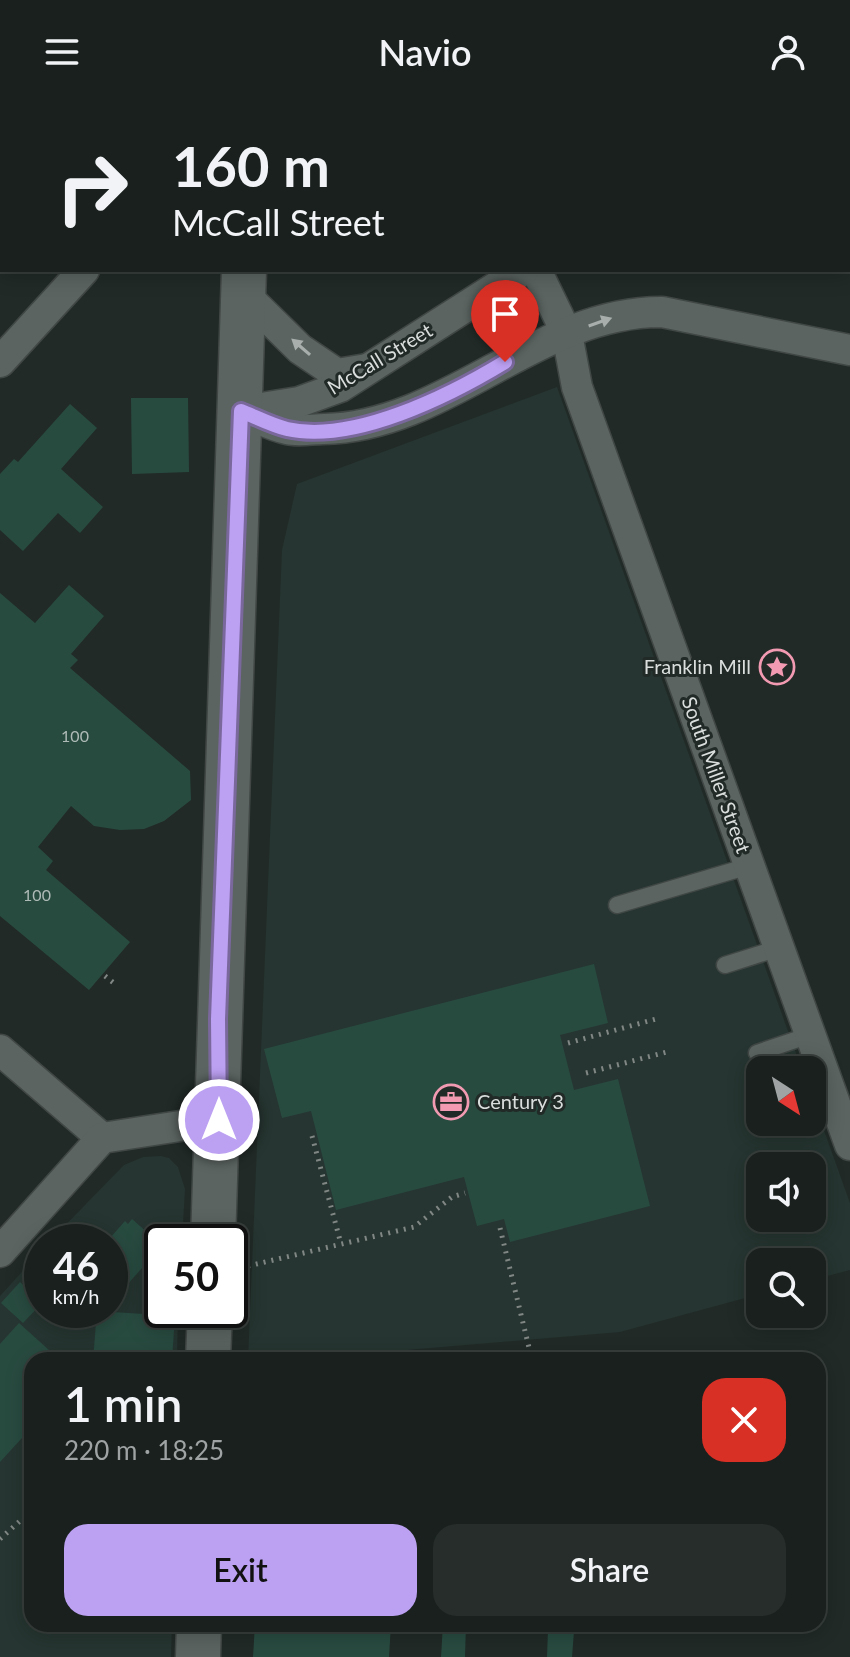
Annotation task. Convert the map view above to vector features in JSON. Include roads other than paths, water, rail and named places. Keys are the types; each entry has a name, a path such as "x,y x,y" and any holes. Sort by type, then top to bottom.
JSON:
{"main road":[{"path":"228,1224 219,1120 218,1019 244,282"},
{"path":"208,1352 209,1328"},
{"path":"198,1657 199,1632"}],"street":[{"path":"0,362 82,272"},
{"name":"McCall Street","path":"241,411 299,402 340,387 520,272"},
{"name":"South Miller Street","path":"537,272 567,334 577,387 810,1035 840,1088 850,1145"},
{"path":"244,282 300,349 337,374 369,369"},
{"name":"McCall Street","path":"241,411 288,429 354,429 451,395 522,352 632,312 662,312 850,350"},
{"path":"0,1050 102,1138"},
{"path":"0,1252 102,1138 219,1120"}],"lane":[{"path":"617,905 749,866"},
{"path":"725,965 779,948"},
{"path":"757,1053 810,1035"}],"place":[{"name":"Franklin Mill","path":"777,667"},
{"name":"Century 3","path":"451,1102"}]}
